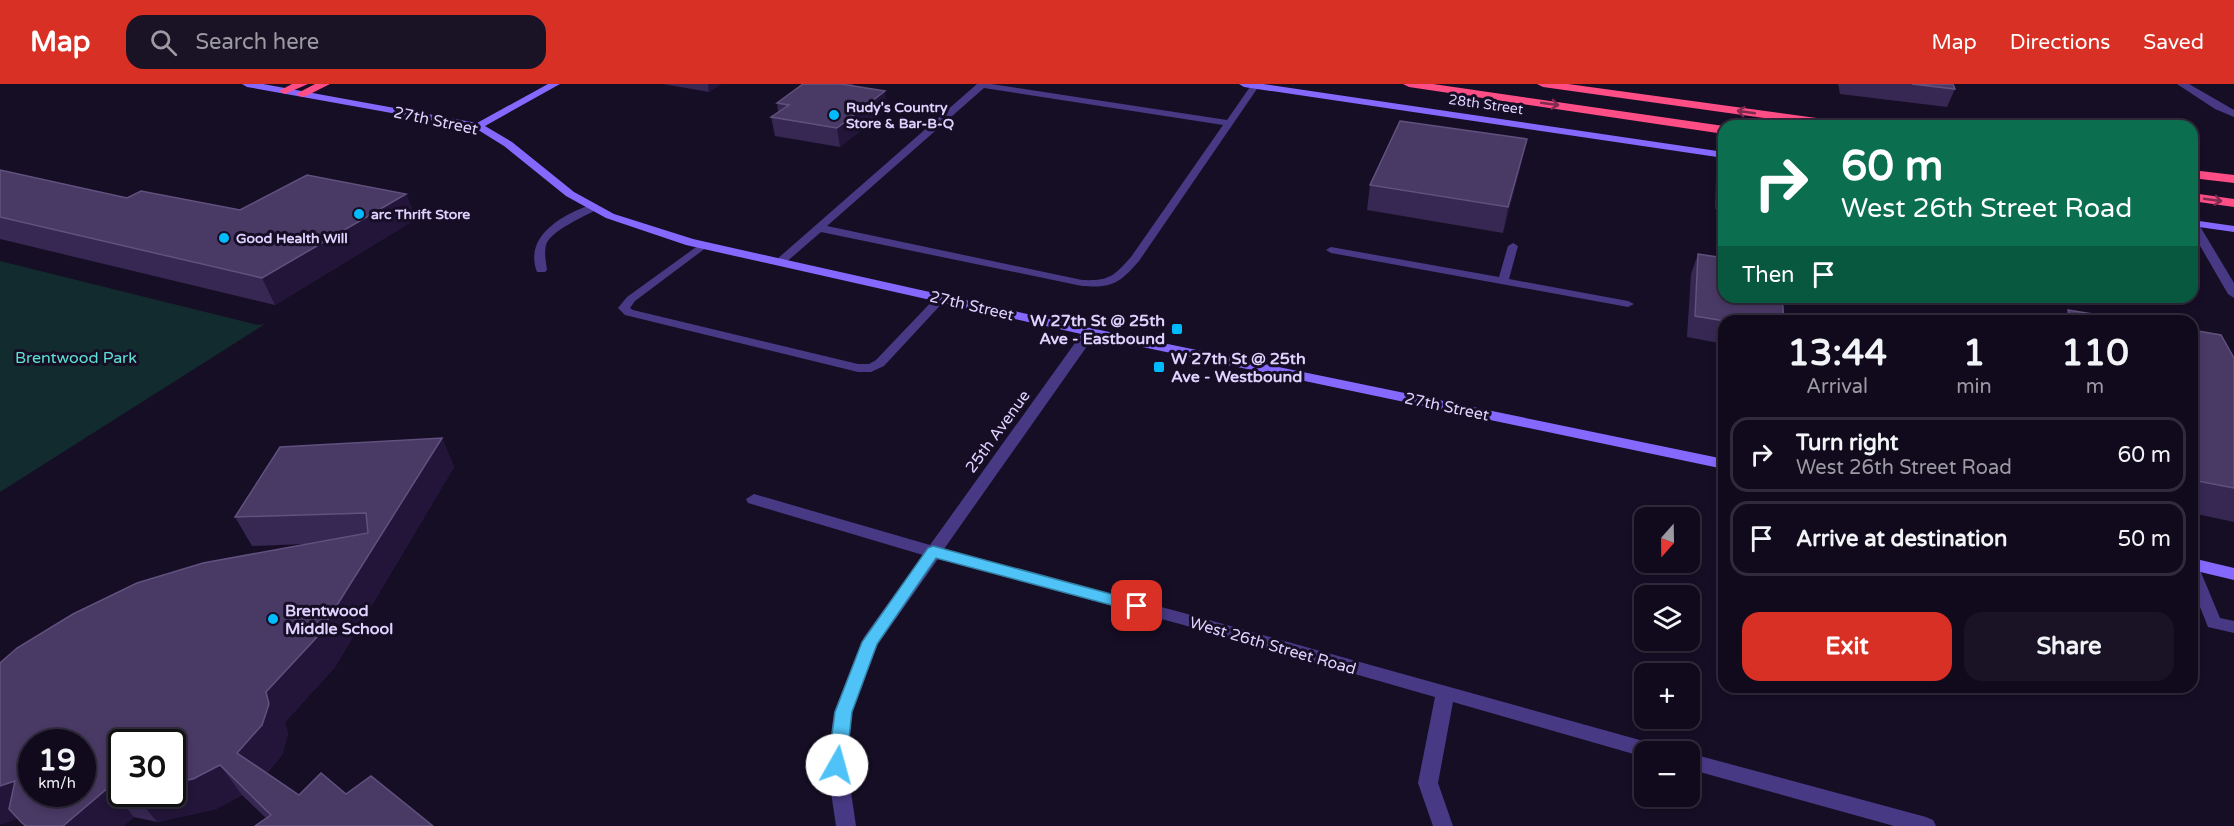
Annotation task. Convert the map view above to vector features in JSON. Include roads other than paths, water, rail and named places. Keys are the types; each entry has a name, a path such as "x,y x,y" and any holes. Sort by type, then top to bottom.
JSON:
{"highway":[{"path":"285,91 324,84"},
{"path":"1409,84 1718,129"},
{"path":"1543,84 1802,120"},
{"path":"2198,175 2234,179"},
{"path":"2198,198 2234,203"}],"street":[{"path":"247,84 285,91"},
{"path":"478,126 555,84"},
{"name":"28th Street","path":"1244,84 1718,153"},
{"path":"2182,84 2218,107 2234,114"},
{"name":"27th Street","path":"302,89 478,126 508,144 570,194 610,216 647,230 703,245 1090,332 1718,463"},
{"path":"2198,224 2234,229"},
{"path":"2198,233 2234,294"},
{"name":"25th Avenue","path":"846,826 837,765 843,712 870,642 1090,332"},
{"name":"West 26th Street Road","path":"754,499 933,552 1168,615 1634,746"},
{"path":"2198,565 2234,574"},
{"path":"1443,826 1428,783 1446,694"},
{"path":"1700,764 1926,826"}],"lane":[{"path":"780,262 982,85 1229,123"},
{"path":"819,228 1039,275 1082,283 1104,284 1119,277 1135,259 1256,86"},
{"path":"542,270 540,248 543,241 552,232 594,207"},
{"path":"703,245 631,299 624,308 629,313 858,368 871,368 880,363 941,298"},
{"path":"1503,281 1513,246"},
{"path":"1331,250 1628,304"},
{"path":"2198,584 2214,622 2234,627"}],"place":[{"name":"Rudy's Country Store & Bar-B-Q","path":"834,115"},
{"name":"arc Thrift Store","path":"359,214"},
{"name":"Good Health Will","path":"224,238"},
{"name":"W 27th St @ 25th Ave - Eastbound","path":"1177,329"},
{"name":"W 27th St @ 25th Ave - Westbound","path":"1159,367"},
{"name":"Brentwood Middle School","path":"273,619"}],"park label":[{"name":"Brentwood Park","path":"76,357"}]}
